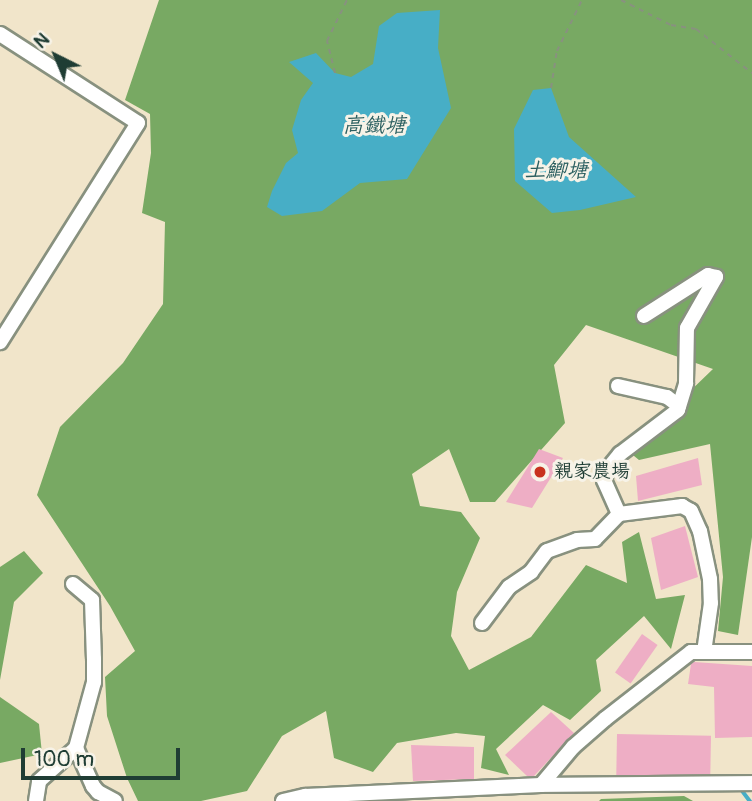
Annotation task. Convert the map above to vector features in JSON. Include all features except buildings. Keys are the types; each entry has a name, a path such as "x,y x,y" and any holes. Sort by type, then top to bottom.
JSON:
{"lane":[{"path":"0,34 138,124 0,342"},
{"path":"619,514 604,480 607,470 620,454 666,420 679,406 686,383 687,328 716,277 708,275 643,316"},
{"path":"618,386 667,397 679,406"},
{"path":"482,623 509,587 531,572 547,551 577,540 595,539 619,514 682,506 691,511 700,531 710,579 711,603 704,652"},
{"path":"36,801 39,781 76,748 94,682 92,600 73,584"},
{"path":"541,785 573,747 691,652 752,652"},
{"path":"76,748 93,786 98,792 115,801"},
{"path":"283,801 305,796 541,785 752,783"}],"path":[{"path":"335,73 327,41 347,0"},
{"path":"551,88 557,51 582,0"},
{"path":"621,0 671,25 695,29 752,73"}],"green space":[{"path":"159,0 752,0 752,537 738,635 718,631 723,577 710,444 639,460 628,451 713,369 586,325 554,365 565,423 495,502 470,502 449,449 412,474 420,506 461,512 480,538 457,592 451,636 469,670 531,637 586,565 627,583 622,542 639,532 656,599 685,595 671,649 644,616 596,660 601,691 570,720 543,705 496,749 509,775 481,768 485,736 456,733 397,743 373,772 334,758 326,711 282,736 247,791 201,801 138,801 127,778 107,716 105,677 135,651 110,606 37,495 60,427 123,363 163,304 165,222 142,213 151,153 150,114 125,100"},
{"path":"24,551 43,573 14,602 0,680 0,567"},
{"path":"0,697 39,724 42,754 0,763"},
{"path":"684,796 693,801 599,801 601,799"}],"water":[{"name":"高鐵塘","path":"440,10 438,48 451,108 407,179 360,183 322,211 282,216 267,207 286,163 298,153 292,130 301,100 313,83 289,62 316,53 335,73 351,77 373,64 379,26 397,13"},
{"name":"土鯽塘","path":"551,88 569,137 636,197 580,210 552,213 515,181 514,129 533,90"}],"waterway":[{"path":"741,789 750,801"}],"place":[{"name":"親家農場","path":"540,472"}]}
